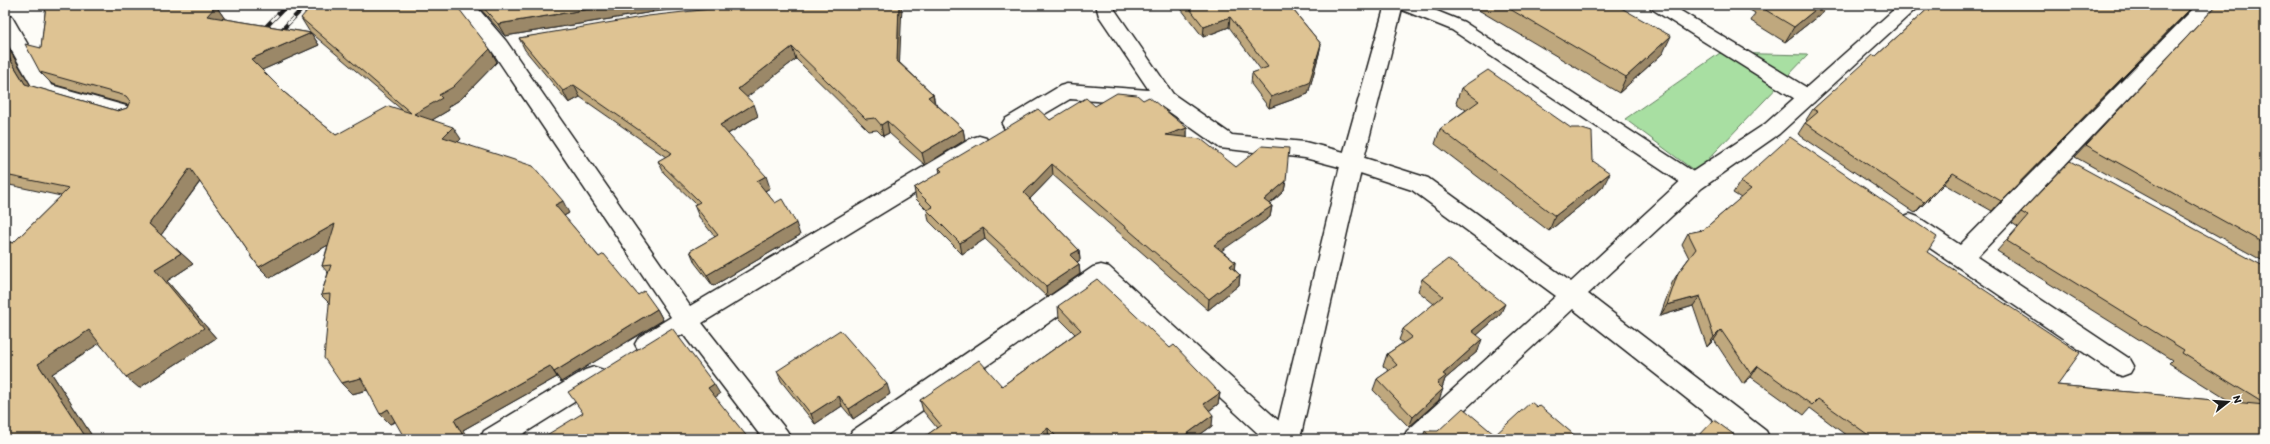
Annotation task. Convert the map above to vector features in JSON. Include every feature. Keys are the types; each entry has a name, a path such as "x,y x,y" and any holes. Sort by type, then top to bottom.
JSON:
{"street":[{"path":"464,5 499,46 686,320 778,439"},
{"path":"1105,5 1106,11 1166,99 1227,142 1305,150 1352,162 1420,184 1572,295 1757,439"},
{"path":"1286,439 1352,162 1394,5"},
{"path":"1416,439 1694,182 1772,129 1911,5"},
{"path":"1962,258 2208,5"},
{"path":"5,22 44,90 130,114"},
{"path":"499,46 522,42"},
{"path":"633,352 1067,91 1166,99"},
{"path":"1772,129 1791,142"},
{"path":"2058,159 2079,170"},
{"path":"1896,213 2122,366"},
{"path":"861,439 1101,274 1281,439"},
{"path":"493,439 613,365"}],"lane":[{"path":"1406,5 1458,26 1694,182"},
{"path":"1658,5 1807,97"}],"green space":[{"path":"1720,53 1808,55 1696,172 1625,119"}],"building":[{"path":"46,5 216,6 207,16 311,33 251,59 285,93 336,135 389,106 411,113 301,18 312,5 456,5 490,49 453,87 439,95 442,98 414,114 453,127 443,137 533,166 563,201 555,205 599,257 604,254 638,295 644,291 657,309 554,372 550,366 454,420 465,439 405,439 388,409 380,414 361,378 341,383 324,358 330,294 321,295 331,265 322,266 335,224 259,267 190,168 149,224 181,253 155,269 204,328 126,377 89,330 38,364 87,439 5,439 5,241 13,243 69,188 5,175 5,51 25,84 118,111 127,108 130,101 126,96 40,72 25,44 41,48"},
{"path":"481,5 614,5 498,24"},
{"path":"746,5 899,5 897,61 933,94 928,97 963,129 922,153 887,121 881,125 875,118 866,119 792,47 738,89 754,104 720,125 766,176 757,181 775,203 782,199 796,223 707,275 690,251 718,235 694,205 700,202 658,161 672,153 574,85 563,91 519,38 648,16"},
{"path":"1187,5 1289,5 1321,44 1309,83 1271,97 1252,73 1268,67 1230,17 1204,27"},
{"path":"1503,5 1616,5 1671,36 1626,77"},
{"path":"1821,5 1794,27 1759,6"},
{"path":"1932,5 2194,5 2001,201 1953,173 1924,202 1805,123 1818,112 1813,109 1873,55 1876,56"},
{"path":"2217,5 2265,5 2265,244 2086,145"},
{"path":"1488,70 1571,128 1579,128 1592,132 1593,161 1610,173 1555,216 1440,129 1479,101 1461,88"},
{"path":"1117,93 1137,95 1143,100 1149,97 1187,128 1166,135 1201,139 1236,167 1262,146 1289,148 1286,181 1264,200 1272,206 1214,245 1235,262 1230,266 1240,275 1209,299 1052,164 1024,193 1079,250 1070,255 1079,264 1046,286 983,228 960,243 927,210 933,207 914,188 942,171 939,168 1038,109 1050,120 1086,98 1095,106"},
{"path":"1790,137 1937,237 1927,252 2080,353 2057,385 2265,405 2265,439 1874,439 1818,399 1812,405 1758,366 1751,374 1721,330 1714,337 1700,296 1667,305 1678,273 1696,249 1688,233 1703,230 1751,189 1740,182"},
{"path":"2070,161 2265,267 2265,404 2182,353 2184,350 2007,241 2028,216 2021,212"},
{"path":"1448,259 1505,304 1472,331 1482,339 1443,374 1446,376 1437,383 1443,389 1413,417 1377,379 1397,365 1387,354 1412,337 1403,329 1443,296 1422,279"},
{"path":"1097,279 1170,348 1174,345 1220,393 1204,404 1213,415 1180,439 1059,439 1048,428 1033,439 921,439 941,425 920,400 979,360 1002,386 1081,330 1058,306"},
{"path":"672,328 714,384 708,388 749,439 540,439 583,413 568,392"},
{"path":"840,330 887,384 849,409 839,396 811,414 777,371"},
{"path":"1531,402 1537,407 1539,405 1579,439 1432,439 1425,431 1438,431 1463,408 1495,435"},
{"path":"1714,420 1740,439 1696,439"}],"railway":[{"path":"259,34 287,5"},
{"path":"275,37 306,5"}]}
